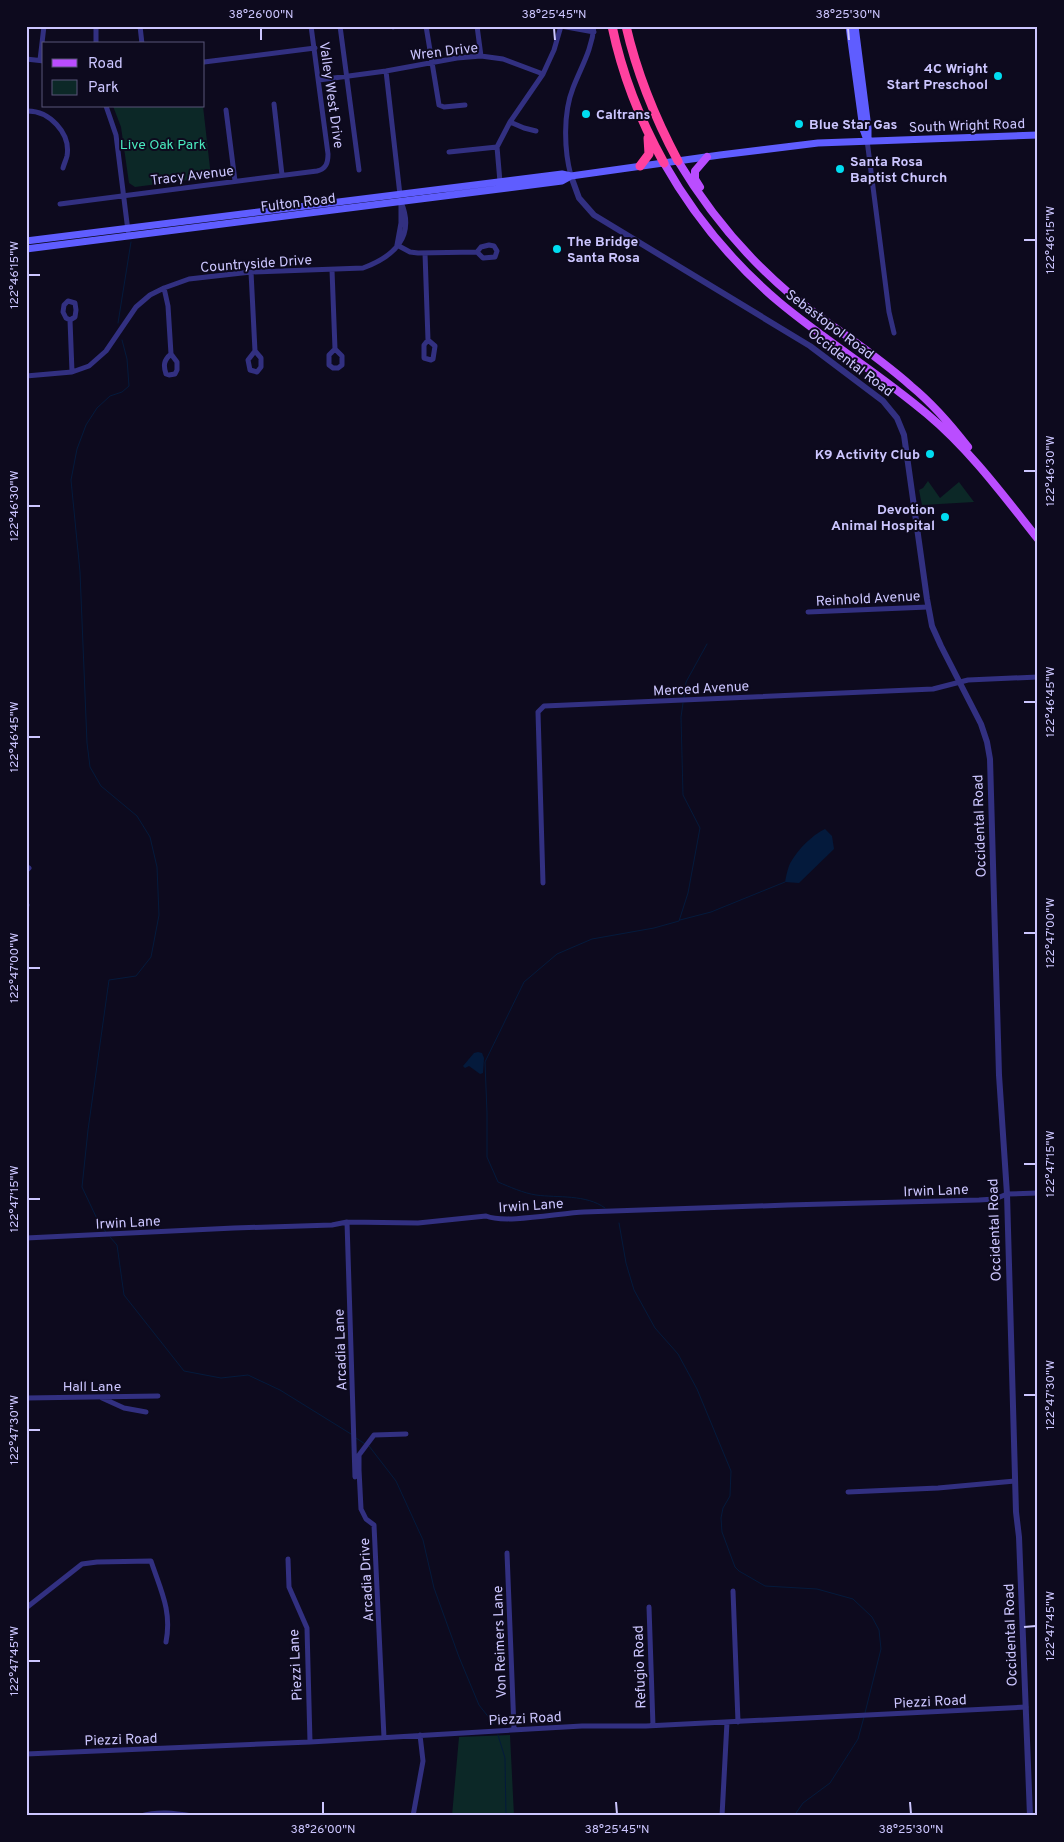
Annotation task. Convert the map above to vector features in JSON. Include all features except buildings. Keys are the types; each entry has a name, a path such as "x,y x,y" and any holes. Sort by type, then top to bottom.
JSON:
{"highway":[{"path":"612,26 626,77 646,128 664,163"},
{"path":"626,26 645,91 678,161"},
{"path":"640,166 650,152 646,128"}],"main road":[{"path":"849,26 863,129 868,140"},
{"path":"855,26 868,140"},
{"name":"South Wright Road","path":"707,157 818,143 1037,135"},
{"name":"Fulton Road","path":"400,198 500,182 562,174 571,176 707,157"},
{"path":"707,157 696,168 694,176 714,208 722,226"},
{"name":"Sebastopol Road","path":"678,161 722,226 760,267 791,294 889,368 930,403 965,443 1038,539"},
{"name":"Sebastopol Road","path":"664,163 704,225 751,276 798,317 926,413 956,441 999,489"},
{"name":"Fulton Road","path":"26,242 129,232 400,198 562,181 571,176"},
{"name":"Fulton Road","path":"26,249 129,232"}],"street":[{"path":"43,42 44,26"},
{"path":"96,26 96,42"},
{"path":"140,26 142,42"},
{"name":"Valley West Drive","path":"311,26 328,154 326,166"},
{"path":"340,26 345,76 359,170"},
{"path":"426,26 439,104 444,107 465,105"},
{"path":"477,26 481,56"},
{"path":"500,182 497,147 510,122 543,74 554,50 561,26 594,29"},
{"name":"Occidental Road","path":"594,29 589,52 572,89 568,107 566,130 571,176 578,198 594,216 801,339 891,408 901,426 907,446 928,606 935,633 981,724 989,753 1000,1101 1006,1194 1016,1512 1019,1537 1030,1816"},
{"path":"205,62 315,48"},
{"name":"Wren Drive","path":"319,80 481,56 503,59 543,74"},
{"path":"26,59 42,60"},
{"name":"Countryside Drive","path":"26,376 72,372 89,366 106,351 136,307 164,288 189,279 251,272 363,268 380,262 389,255 404,236 386,71"},
{"path":"274,104 282,175"},
{"path":"107,108 115,128 129,232"},
{"path":"226,110 235,181"},
{"path":"26,111 50,118 62,132 66,142 67,156 63,168"},
{"path":"510,122 536,131"},
{"path":"1037,135 1038,144"},
{"path":"868,140 889,312 894,333"},
{"path":"449,152 497,147"},
{"name":"Tracy Avenue","path":"60,204 319,170 326,166"},
{"path":"397,246 410,252 477,252"},
{"path":"425,253 428,340"},
{"path":"332,270 335,349"},
{"path":"251,272 255,351"},
{"path":"164,288 168,306 171,354"},
{"path":"70,320 72,372"},
{"name":"Reinhold Avenue","path":"808,612 928,606"},
{"name":"Merced Avenue","path":"543,883 538,712 544,706 933,689 968,680 1038,677"},
{"name":"Irwin Lane","path":"26,1238 332,1225 347,1222 418,1223 486,1216 494,1220 562,1213 765,1205 979,1200 995,1199 1006,1194 1038,1193"},
{"name":"Arcadia Lane","path":"347,1222 355,1477"},
{"name":"Hall Lane","path":"26,1398 158,1396"},
{"path":"99,1397 124,1408 146,1412"},
{"name":"Arcadia Drive","path":"384,1738 374,1525 366,1519 361,1509 359,1486 360,1456 364,1447 374,1435 406,1434"},
{"path":"848,1492 938,1488 1015,1481"},
{"name":"Von Reimers Lane","path":"507,1553 514,1729"},
{"name":"Piezzi Lane","path":"288,1559 289,1587 306,1628 310,1742"},
{"path":"26,1608 82,1564 151,1561 168,1614 169,1629 166,1642"},
{"path":"733,1591 738,1722"},
{"name":"Refugio Road","path":"648,1607 653,1726"},
{"name":"Piezzi Road","path":"26,1754 310,1742 514,1729 582,1726 653,1726 1026,1707"},
{"path":"722,1816 727,1722"},
{"path":"413,1816 423,1760 420,1735"},
{"path":"141,1816 150,1813 172,1813 192,1816"}],"green space":[{"name":"Live Oak Park","path":"114,108 203,108 211,177 135,187 129,183 121,127"},
{"path":"928,481 940,498 959,482 974,502 922,505 919,490"},
{"path":"510,1735 514,1816 452,1816 459,1737"}],"water":[{"path":"825,829 832,836 834,849 799,883 785,882 789,866 795,855 809,840"},
{"path":"474,1053 482,1053 484,1058 483,1073 480,1074 469,1066 465,1068 463,1066"}],"waterway":[{"path":"118,323 131,242"},
{"path":"106,1232 99,1223 82,1187 88,1130 109,980 136,976 151,957 159,915 157,867 150,837 137,816 101,786 90,767 87,743 80,572 71,480 77,449 86,425 97,408 110,396 122,392 129,386 127,359 122,340"},
{"path":"684,698 686,682 707,644"},
{"path":"605,1208 589,1200 531,1194 498,1182 487,1157 485,1062 524,982 557,954 592,939 654,928 679,921 688,893 700,828 683,795 681,717 683,703"},
{"path":"680,920 711,912 785,882"},
{"path":"619,1223 626,1263 634,1290 655,1328 678,1354 697,1389 731,1471 730,1496 723,1508 721,1518 722,1532 735,1567 765,1586 817,1589 853,1599 872,1617 879,1630 881,1649 865,1713"},
{"path":"110,1237 117,1245 124,1295 184,1371 221,1378 248,1375 280,1390 351,1434"},
{"path":"356,1438 365,1444"},
{"path":"369,1446 396,1481 423,1540 434,1588 459,1657 479,1705 494,1724"},
{"path":"794,1816 803,1803 830,1783 858,1739 864,1717"},
{"path":"498,1735 505,1758 506,1816"}],"place":[{"name":"4C Wright Start Preschool","path":"998,76"},
{"name":"Caltrans","path":"586,114"},
{"name":"Blue Star Gas","path":"799,124"},
{"name":"Santa Rosa Baptist Church","path":"840,169"},
{"name":"The Bridge Santa Rosa","path":"557,249"},
{"name":"K9 Activity Club","path":"930,454"},
{"name":"Devotion Animal Hospital","path":"945,517"}]}
